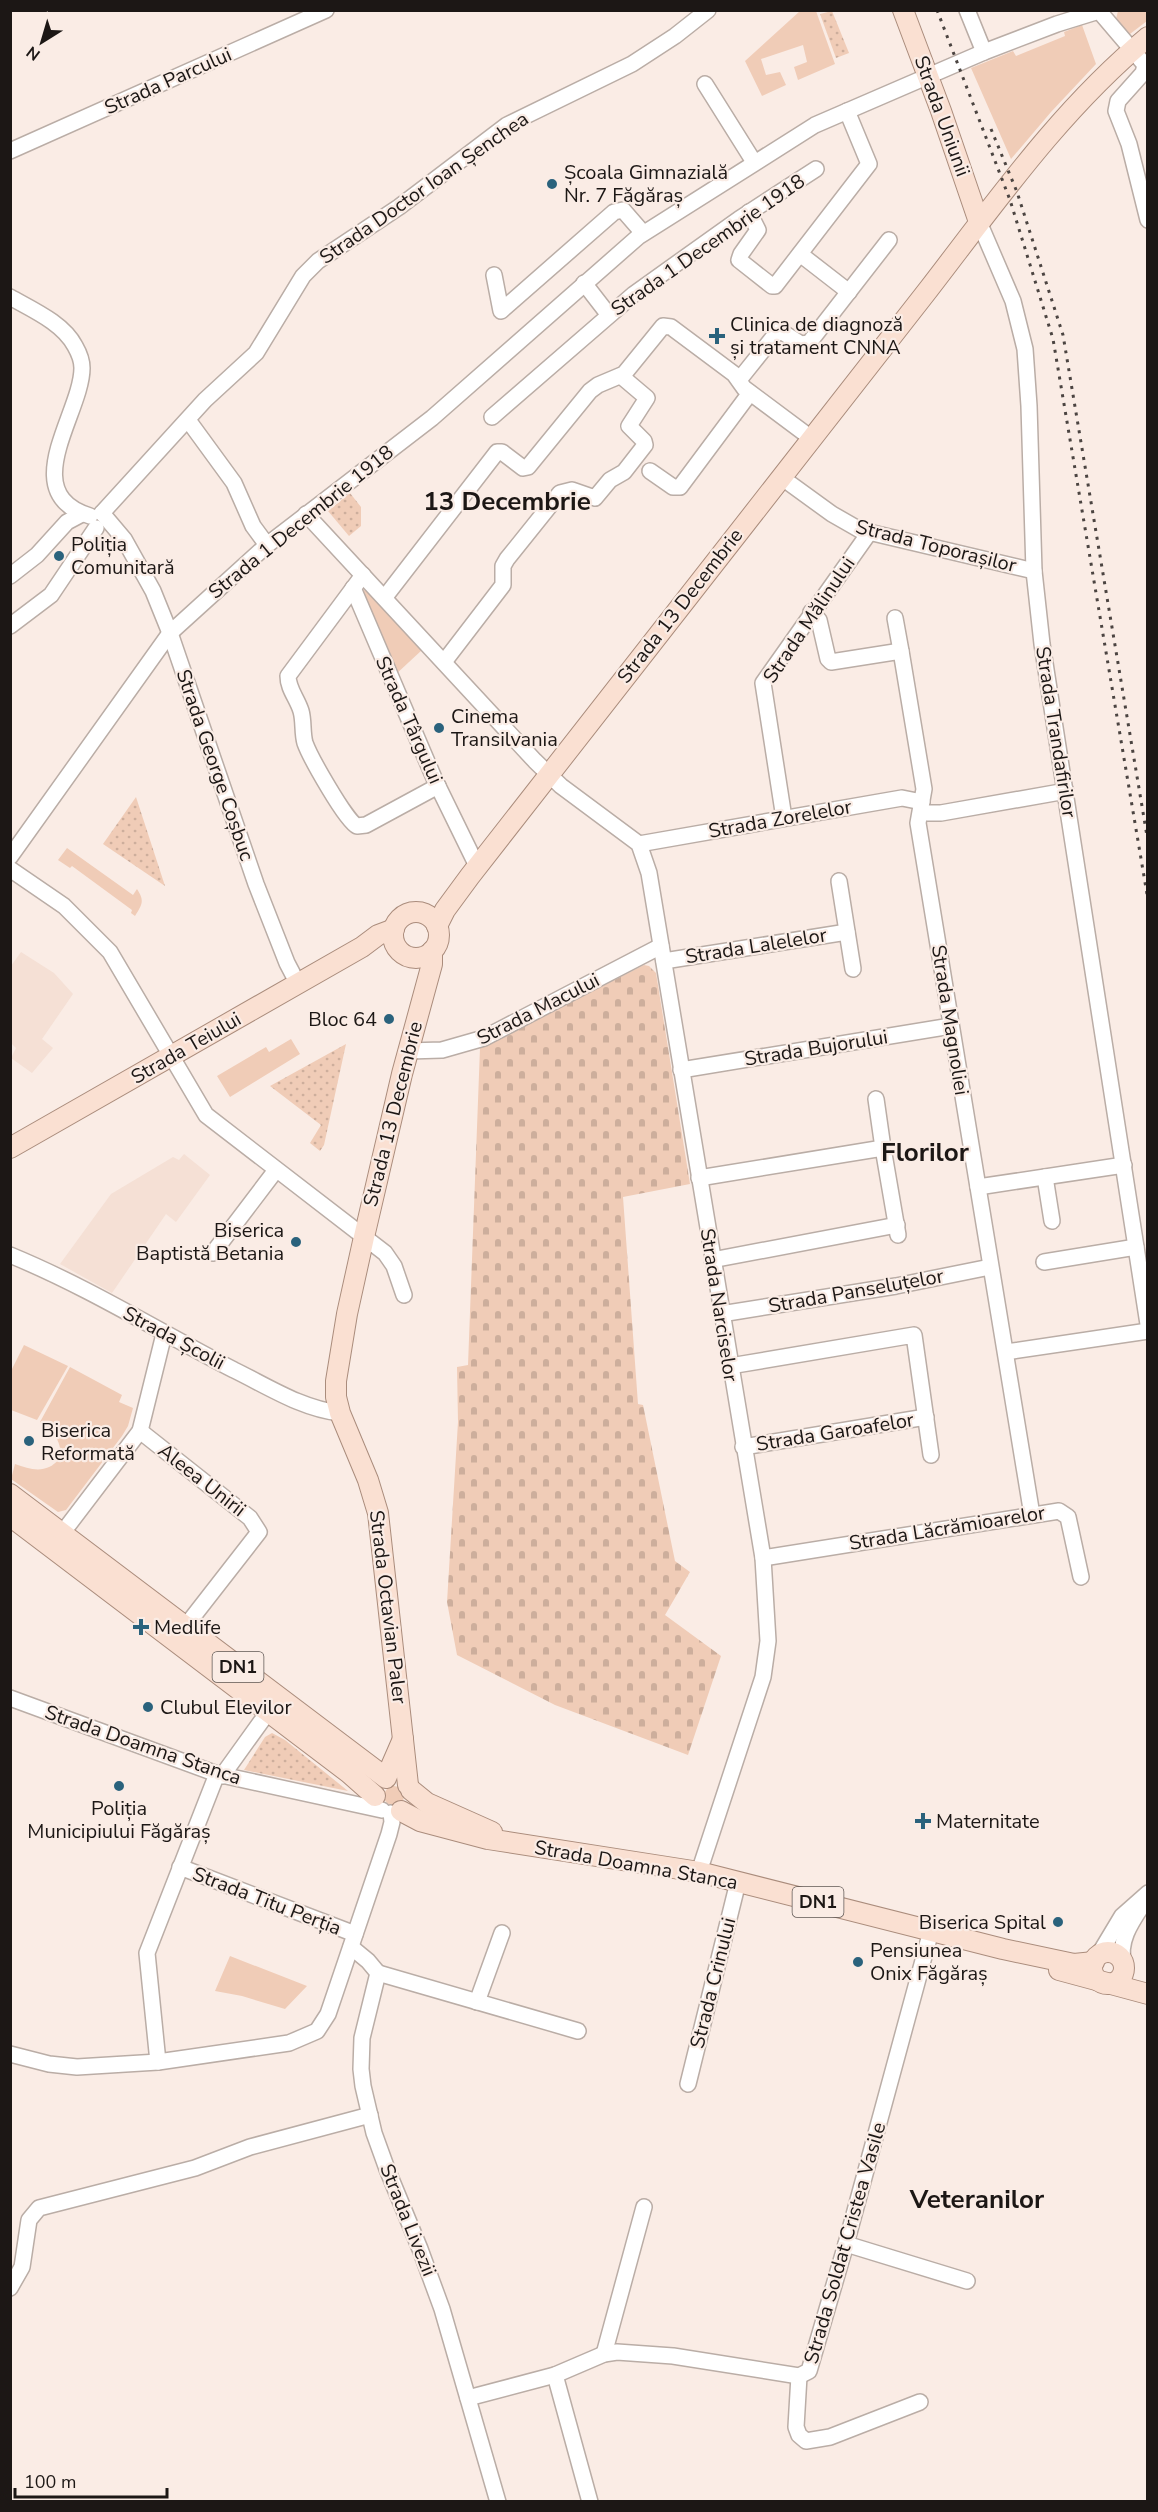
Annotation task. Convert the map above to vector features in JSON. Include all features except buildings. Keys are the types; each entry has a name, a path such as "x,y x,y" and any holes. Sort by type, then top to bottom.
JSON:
{"main road":[{"name":"Strada Uniunii","path":"903,10 979,222"},
{"name":"Strada 13 Decembrie","path":"437,926 453,898 477,866 979,222 1062,121 1140,44"},
{"name":"Strada 13 Decembrie","path":"420,913 453,898"},
{"path":"420,913 433,920 437,926 438,939 425,954 406,955 395,938 399,919 405,915 420,913"},
{"name":"Strada Teiului","path":"10,1148 362,947 384,944 395,938"},
{"name":"Strada 13 Decembrie","path":"340,1413 335,1391 337,1373 363,1237 423,992 425,954"},
{"name":"Strada Octavian Paler","path":"340,1413 368,1480 378,1516 410,1788"},
{"name":"DN1","path":"10,1494 56,1540 111,1582 268,1712 349,1773 387,1808"},
{"name":"DN1","path":"10,1516 56,1540"},
{"name":"DN1","path":"111,1582 185,1627 386,1778 399,1777 410,1788"},
{"path":"360,1758 371,1758 384,1754 404,1736"},
{"path":"404,1736 386,1778 377,1785 387,1808 410,1803 410,1788"},
{"name":"Strada Doamna Stanca","path":"410,1788 426,1803 513,1843"},
{"name":"Strada Doamna Stanca","path":"387,1808 442,1828 513,1843 699,1872 1003,1949 1074,1964 1096,1959"},
{"name":"Strada Doamna Stanca","path":"1003,1949 1037,1964 1148,1994"},
{"name":"DN1","path":"1096,1959 1113,1953 1132,1976 1148,1981"},
{"path":"1096,1959 1093,1974 1105,1984 1116,1983 1120,1979 1124,1966"}],"street":[{"name":"Strada Parcului","path":"10,151 326,10"},
{"name":"Strada Doctor Ioan Șenchea","path":"10,626 51,595 96,519 205,400 256,353 303,276 318,261 399,207 507,125 632,64 675,36 708,10"},
{"path":"967,10 984,52"},
{"name":"Strada 1 Decembrie 1918","path":"10,857 170,633 267,545 432,418 643,233 811,127 984,52 1057,24 1100,11 1140,44"},
{"path":"1140,44 1145,69 1118,100 1116,111 1129,144 1148,220"},
{"path":"705,84 754,162"},
{"path":"749,212 758,230 741,254 741,263 773,287 869,164 847,111"},
{"name":"Strada 1 Decembrie 1918","path":"492,417 608,314 675,263 816,169"},
{"path":"494,275 501,311 614,212 620,209 624,211 643,233"},
{"name":"Strada Trandafirilor","path":"979,222 1013,301 1025,349 1034,571 1042,644 1148,1324"},
{"path":"739,380 779,330 801,344 807,344 889,240"},
{"path":"800,254 849,292"},
{"path":"584,283 608,314"},
{"name":"Strada George Coșbuc","path":"10,297 60,328 71,339 80,356 81,378 57,447 54,470 57,485 63,498 96,519 128,548 146,575 170,633 256,884 287,963 298,984"},
{"path":"385,597 499,451 523,468 528,467 592,389 621,376 659,329 666,326 734,374 750,393 811,438"},
{"path":"444,662 503,585 505,580 503,566 507,559 557,495 572,490 595,498 610,480 624,472 645,445 644,441 629,426 647,398 621,376"},
{"path":"650,471 673,487 680,487 750,393"},
{"path":"188,420 234,483 253,526 267,545"},
{"name":"Strada Toporașilor","path":"781,477 848,525 870,533 1034,571"},
{"path":"306,514 549,775 639,844"},
{"path":"10,576 37,555 67,522 96,519"},
{"name":"Strada Mălinului","path":"784,818 762,687 765,677 870,533"},
{"path":"363,575 288,676 289,687 301,711 303,734 308,751 350,820 357,826 366,825 438,786"},
{"name":"Strada Târgului","path":"353,588 438,786 477,866"},
{"path":"811,612 819,620 828,659 831,662 901,651"},
{"name":"Strada Magnoliei","path":"895,618 924,789 918,824 1032,1515"},
{"name":"Strada Zorelelor","path":"639,844 902,798 921,806 927,813 941,813 1066,791"},
{"name":"Strada Narciselor","path":"639,844 650,873 712,1260 763,1558 768,1619 764,1668 752,1715 699,1872"},
{"path":"10,869 64,906 110,952 206,1115 390,1259 404,1294"},
{"name":"Strada Lalelelor","path":"839,881 853,969"},
{"name":"Strada Lalelelor","path":"663,954 847,932"},
{"name":"Strada Macului","path":"408,1051 442,1050 484,1038 663,954"},
{"name":"Strada Bujorului","path":"681,1070 951,1026"},
{"path":"712,1260 897,1230 876,1099"},
{"path":"699,1178 883,1148"},
{"path":"978,1187 1124,1165"},
{"path":"213,1253 276,1170"},
{"path":"1046,1177 1052,1221"},
{"path":"1044,1262 1136,1247"},
{"name":"Strada Școlii","path":"10,1255 53,1273 159,1331 288,1396 321,1410 340,1413"},
{"name":"Strada Panseluțelor","path":"721,1314 896,1286 990,1267"},
{"name":"Aleea Unirii","path":"56,1540 140,1431 159,1331"},
{"path":"1006,1352 1148,1331"},
{"name":"Strada Garoafelor","path":"730,1366 914,1335 931,1455"},
{"name":"Strada Garoafelor","path":"743,1447 926,1417"},
{"name":"Aleea Unirii","path":"140,1431 250,1518 259,1532 185,1627"},
{"name":"Strada Lăcrămioarelor","path":"763,1558 1059,1511 1068,1517 1081,1577"},
{"name":"Strada Doamna Stanca","path":"10,1698 219,1775 387,1808"},
{"name":"Strada Titu Perția","path":"158,2062 147,1953 219,1775 268,1712"},
{"name":"Strada Titu Perția","path":"10,2055 49,2064 77,2067 158,2062 273,2047 310,2035 321,2026 328,2014 353,1941 391,1828 387,1808"},
{"name":"Strada Titu Perția","path":"180,1867 353,1941"},
{"name":"Strada Crinului","path":"688,2084 738,1882"},
{"path":"1096,1959 1122,1916 1148,1895"},
{"path":"1124,1966 1122,1950 1126,1935 1148,1895"},
{"name":"Strada Soldat Cristea Vasile","path":"468,2398 555,2375 604,2354 625,2352 659,2354 799,2376 807,2374 812,2367 931,1931"},
{"path":"477,2002 502,1933"},
{"path":"353,1941 378,1973 578,2031"},
{"name":"Strada Livezii","path":"378,1973 363,2033 361,2053 362,2077 370,2115 387,2169 435,2288 498,2502"},
{"path":"10,2288 22,2266 29,2220 39,2208 195,2168 250,2147 370,2115"},
{"path":"604,2354 644,2206"},
{"path":"846,2244 967,2281"},
{"path":"555,2375 590,2502"},
{"path":"799,2376 796,2427 799,2435 806,2441 830,2437 920,2402"}],"shaded area":[{"path":"21,952 54,973 73,994 42,1039 53,1048 32,1073 11,1058 16,1048 11,1043 11,966"},
{"path":"184,1154 210,1175 176,1222 166,1214 112,1293 60,1264 111,1194 173,1157 179,1160"}],"green space":[{"path":"800,11 816,11 835,64 798,80 794,67 807,62 803,45 761,59 766,75 780,72 786,85 762,96 745,61"},
{"path":"832,11 849,53 836,58 820,14"},
{"path":"1118,11 1147,11 1147,21 1126,37 1116,19"},
{"path":"1082,25 1096,64 1011,159 971,68 1013,51 1016,56 1065,36 1064,32"},
{"path":"350,493 361,507 361,526 349,536 328,511"},
{"path":"364,590 369,592 422,650 395,675 362,593"},
{"path":"136,797 165,886 103,844"},
{"path":"67,848 133,895 137,889 142,903 135,916 131,913 132,910 72,866 70,868 58,860"},
{"path":"644,965 649,966 656,973 690,1184 623,1197 638,1404 643,1405 675,1561 690,1572 665,1615 721,1656 688,1755 555,1705 457,1655 447,1602 458,1422 457,1367 468,1365 480,1048"},
{"path":"291,1039 300,1054 230,1097 217,1076 266,1047 269,1052"},
{"path":"346,1044 324,1145 320,1151 310,1143 321,1125 270,1086"},
{"path":"24,1345 68,1366 37,1420 11,1410 11,1371"},
{"path":"70,1367 122,1395 119,1402 133,1408 128,1426 122,1436 66,1510 58,1512 11,1479 15,1464 27,1468 44,1469 59,1459 59,1443 49,1429 40,1422"},
{"path":"272,1733 285,1740 348,1791 244,1770 265,1737"},
{"path":"390,1786 398,1786 404,1792 404,1800 398,1806 390,1806 384,1800 384,1792"},
{"path":"230,1956 307,1986 285,2009 242,1996 215,1991"}],"railway":[{"path":"937,10 1010,200 1053,339 1148,900"},
{"path":"991,129 1017,192 1063,335 1148,842"}],"place":[{"name":"Școala Gimnazială Nr. 7 Făgăraș","path":"552,184"},
{"name":"Clinica de diagnoză și tratament CNNA","path":"717,336"},
{"name":"Poliția Comunitară","path":"59,556"},
{"name":"Cinema Transilvania","path":"439,728"},
{"name":"Bloc 64","path":"389,1019"},
{"name":"Biserica Baptistă Betania","path":"296,1242"},
{"name":"Biserica Reformată","path":"29,1441"},
{"name":"Medlife","path":"141,1627"},
{"name":"Clubul Elevilor","path":"148,1707"},
{"name":"Poliția Municipiului Făgăraș","path":"119,1786"},
{"name":"Maternitate","path":"923,1821"},
{"name":"Biserica Spital","path":"1058,1922"},
{"name":"Pensiunea Onix Făgăraș","path":"858,1962"}],"district":[{"name":"13 Decembrie","path":"507,501"},
{"name":"Florilor","path":"925,1152"},
{"name":"Veteranilor","path":"977,2199"}]}
